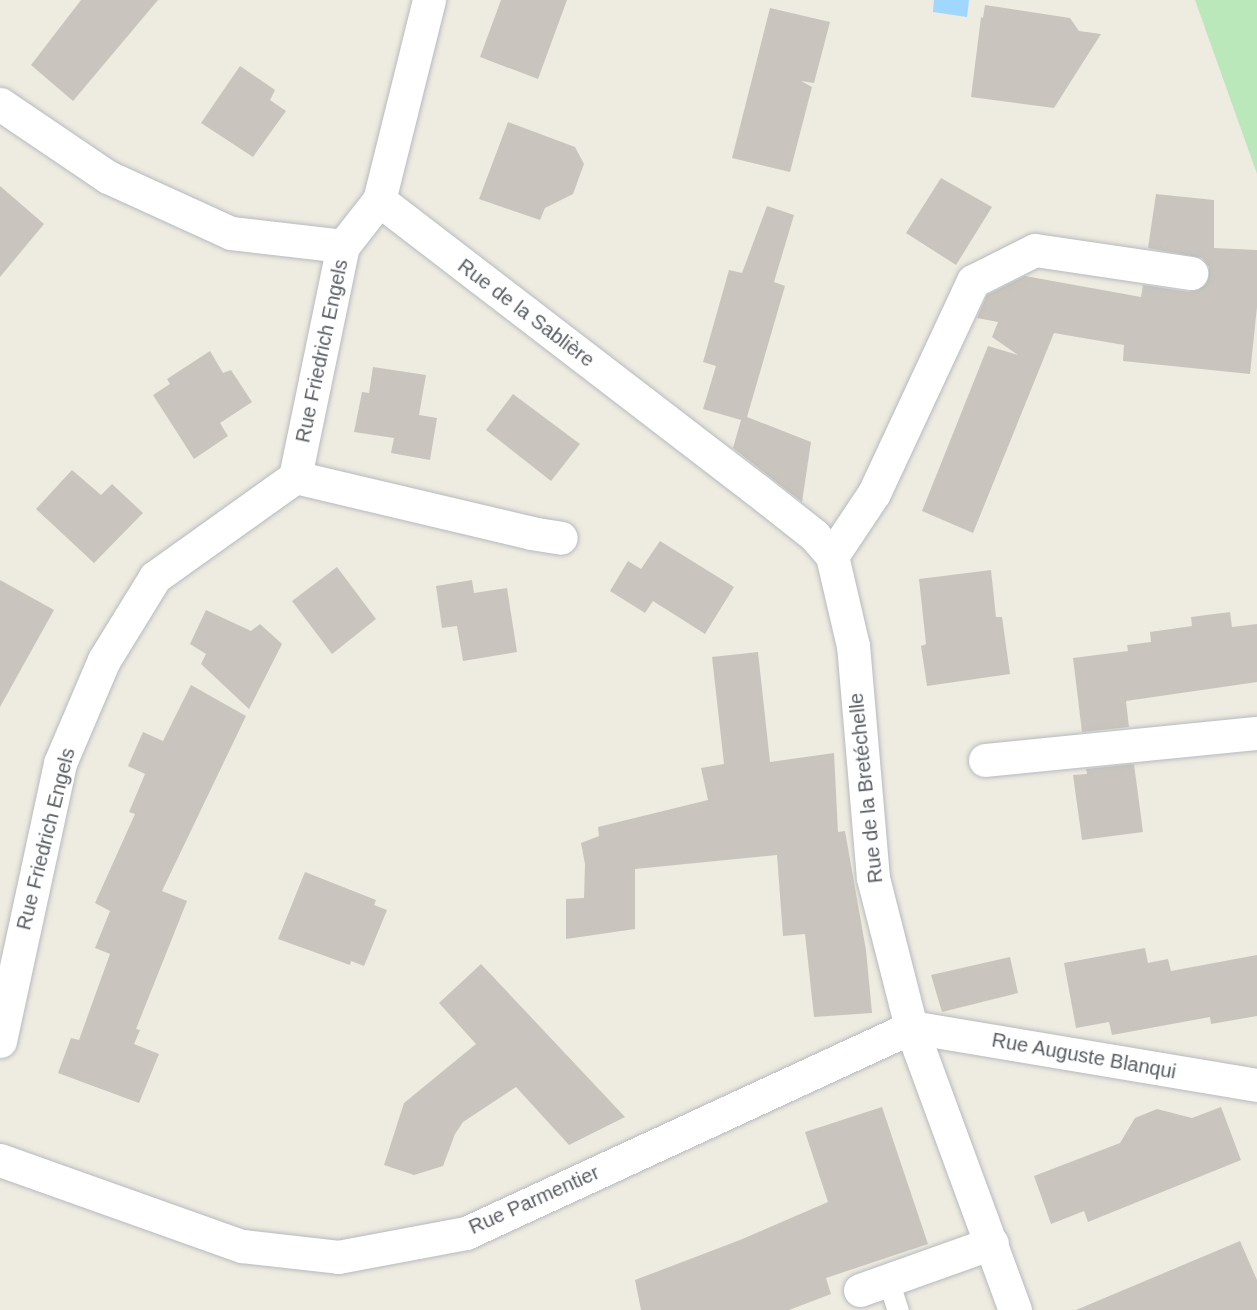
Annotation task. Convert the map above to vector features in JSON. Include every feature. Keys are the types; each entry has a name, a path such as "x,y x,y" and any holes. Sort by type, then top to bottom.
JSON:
{"street":[{"path":"379,200 429,0"},
{"path":"0,104 108,177 231,233 343,246"},
{"name":"Rue Friedrich Engels","path":"0,1041 60,763 104,660 155,577 295,477 343,246 379,200"},
{"name":"Rue de la Sablière","path":"379,200 757,490 814,535 832,556"},
{"path":"832,556 874,493 973,280 1035,250 1191,273"},
{"path":"295,477 531,533 561,538"},
{"name":"Rue de la Bretéchelle","path":"832,556 853,646 873,878 911,1027 1015,1310"},
{"path":"985,760 1257,733"},
{"name":"Rue Auguste Blanqui","path":"911,1027 1257,1086"},
{"name":"Rue Parmentier","path":"0,1160 242,1246 338,1257 466,1233 911,1027"},
{"path":"874,1285 992,1244"}],"lane":[{"path":"874,1285 898,1310"}],"green space":[{"path":"1195,0 1257,0 1257,174"}],"water":[{"path":"934,0 969,0 967,17 933,12"}],"building":[{"path":"81,0 158,0 73,101 31,65"},
{"path":"501,0 567,0 538,79 480,57"},
{"path":"985,5 1070,18 1079,31 1101,34 1054,108 971,97 981,17 983,18"},
{"path":"770,8 830,22 814,83 801,81 812,87 790,172 732,158"},
{"path":"240,66 275,90 270,100 286,111 253,157 201,123"},
{"path":"508,122 575,147 584,164 573,194 545,208 540,220 479,199"},
{"path":"941,178 992,207 956,265 906,233"},
{"path":"0,186 44,224 0,277"},
{"path":"1156,194 1214,200 1214,248 1257,250 1257,307 1250,374 1123,361 1124,345 1054,333 973,533 922,511 988,346 1018,355 992,337 998,322 977,318 987,295 1025,276 1141,297 1143,285 1189,292 1198,290 1206,284 1209,267 1202,258 1148,248"},
{"path":"767,206 794,215 774,282 785,286 747,417 811,442 802,502 733,448 741,420 703,409 716,366 703,362 729,270 742,273"},
{"path":"210,351 223,373 231,370 252,402 220,423 228,436 194,459 153,395 170,384 167,379"},
{"path":"373,367 426,375 419,415 437,418 430,460 391,453 394,438 354,432 362,392 369,393"},
{"path":"513,394 580,444 551,481 486,430"},
{"path":"72,470 101,495 112,484 143,513 94,563 36,509"},
{"path":"660,541 734,587 705,634 653,601 645,613 610,591 628,561 641,569"},
{"path":"337,567 376,619 332,654 292,601"},
{"path":"991,570 996,617 1002,617 1010,674 927,686 921,646 926,644 919,579"},
{"path":"0,580 54,610 0,707"},
{"path":"472,580 474,593 507,588 517,652 463,661 457,626 442,628 436,586"},
{"path":"206,610 251,631 260,624 282,644 249,709 201,664 206,654 190,644"},
{"path":"1230,612 1232,627 1257,624 1257,682 1126,701 1129,727 1082,732 1073,658 1128,651 1127,645 1151,642 1150,632 1192,626 1191,617"},
{"path":"758,652 770,762 834,753 838,832 845,831 866,950 872,1013 814,1017 805,934 783,936 777,855 635,869 635,929 566,939 566,899 584,898 585,864 581,843 599,836 598,827 708,800 701,768 724,764 712,657"},
{"path":"191,685 246,716 162,891 187,901 136,1029 140,1030 134,1044 159,1054 139,1103 58,1073 71,1038 79,1040 110,954 95,948 110,911 95,903 135,814 129,812 145,774 128,766 143,732 163,741"},
{"path":"1134,764 1143,832 1082,840 1073,775 1087,774 1086,769"},
{"path":"305,872 376,900 374,905 387,910 364,966 351,961 350,965 278,939"},
{"path":"1145,948 1148,963 1168,959 1171,971 1257,955 1257,1016 1211,1024 1210,1017 1112,1035 1109,1022 1076,1028 1064,963"},
{"path":"1010,957 1018,993 942,1012 931,975"},
{"path":"481,964 625,1117 569,1145 516,1087 463,1122 455,1134 443,1166 414,1175 384,1165 404,1103 476,1044 439,1003"},
{"path":"882,1107 928,1244 826,1278 831,1294 789,1310 641,1310 635,1280 740,1240 828,1202 805,1132"},
{"path":"1221,1107 1241,1160 1088,1222 1084,1211 1051,1224 1034,1176 1120,1143 1135,1118 1157,1109 1192,1118"},
{"path":"1240,1241 1257,1280 1257,1310 1076,1310"}]}
